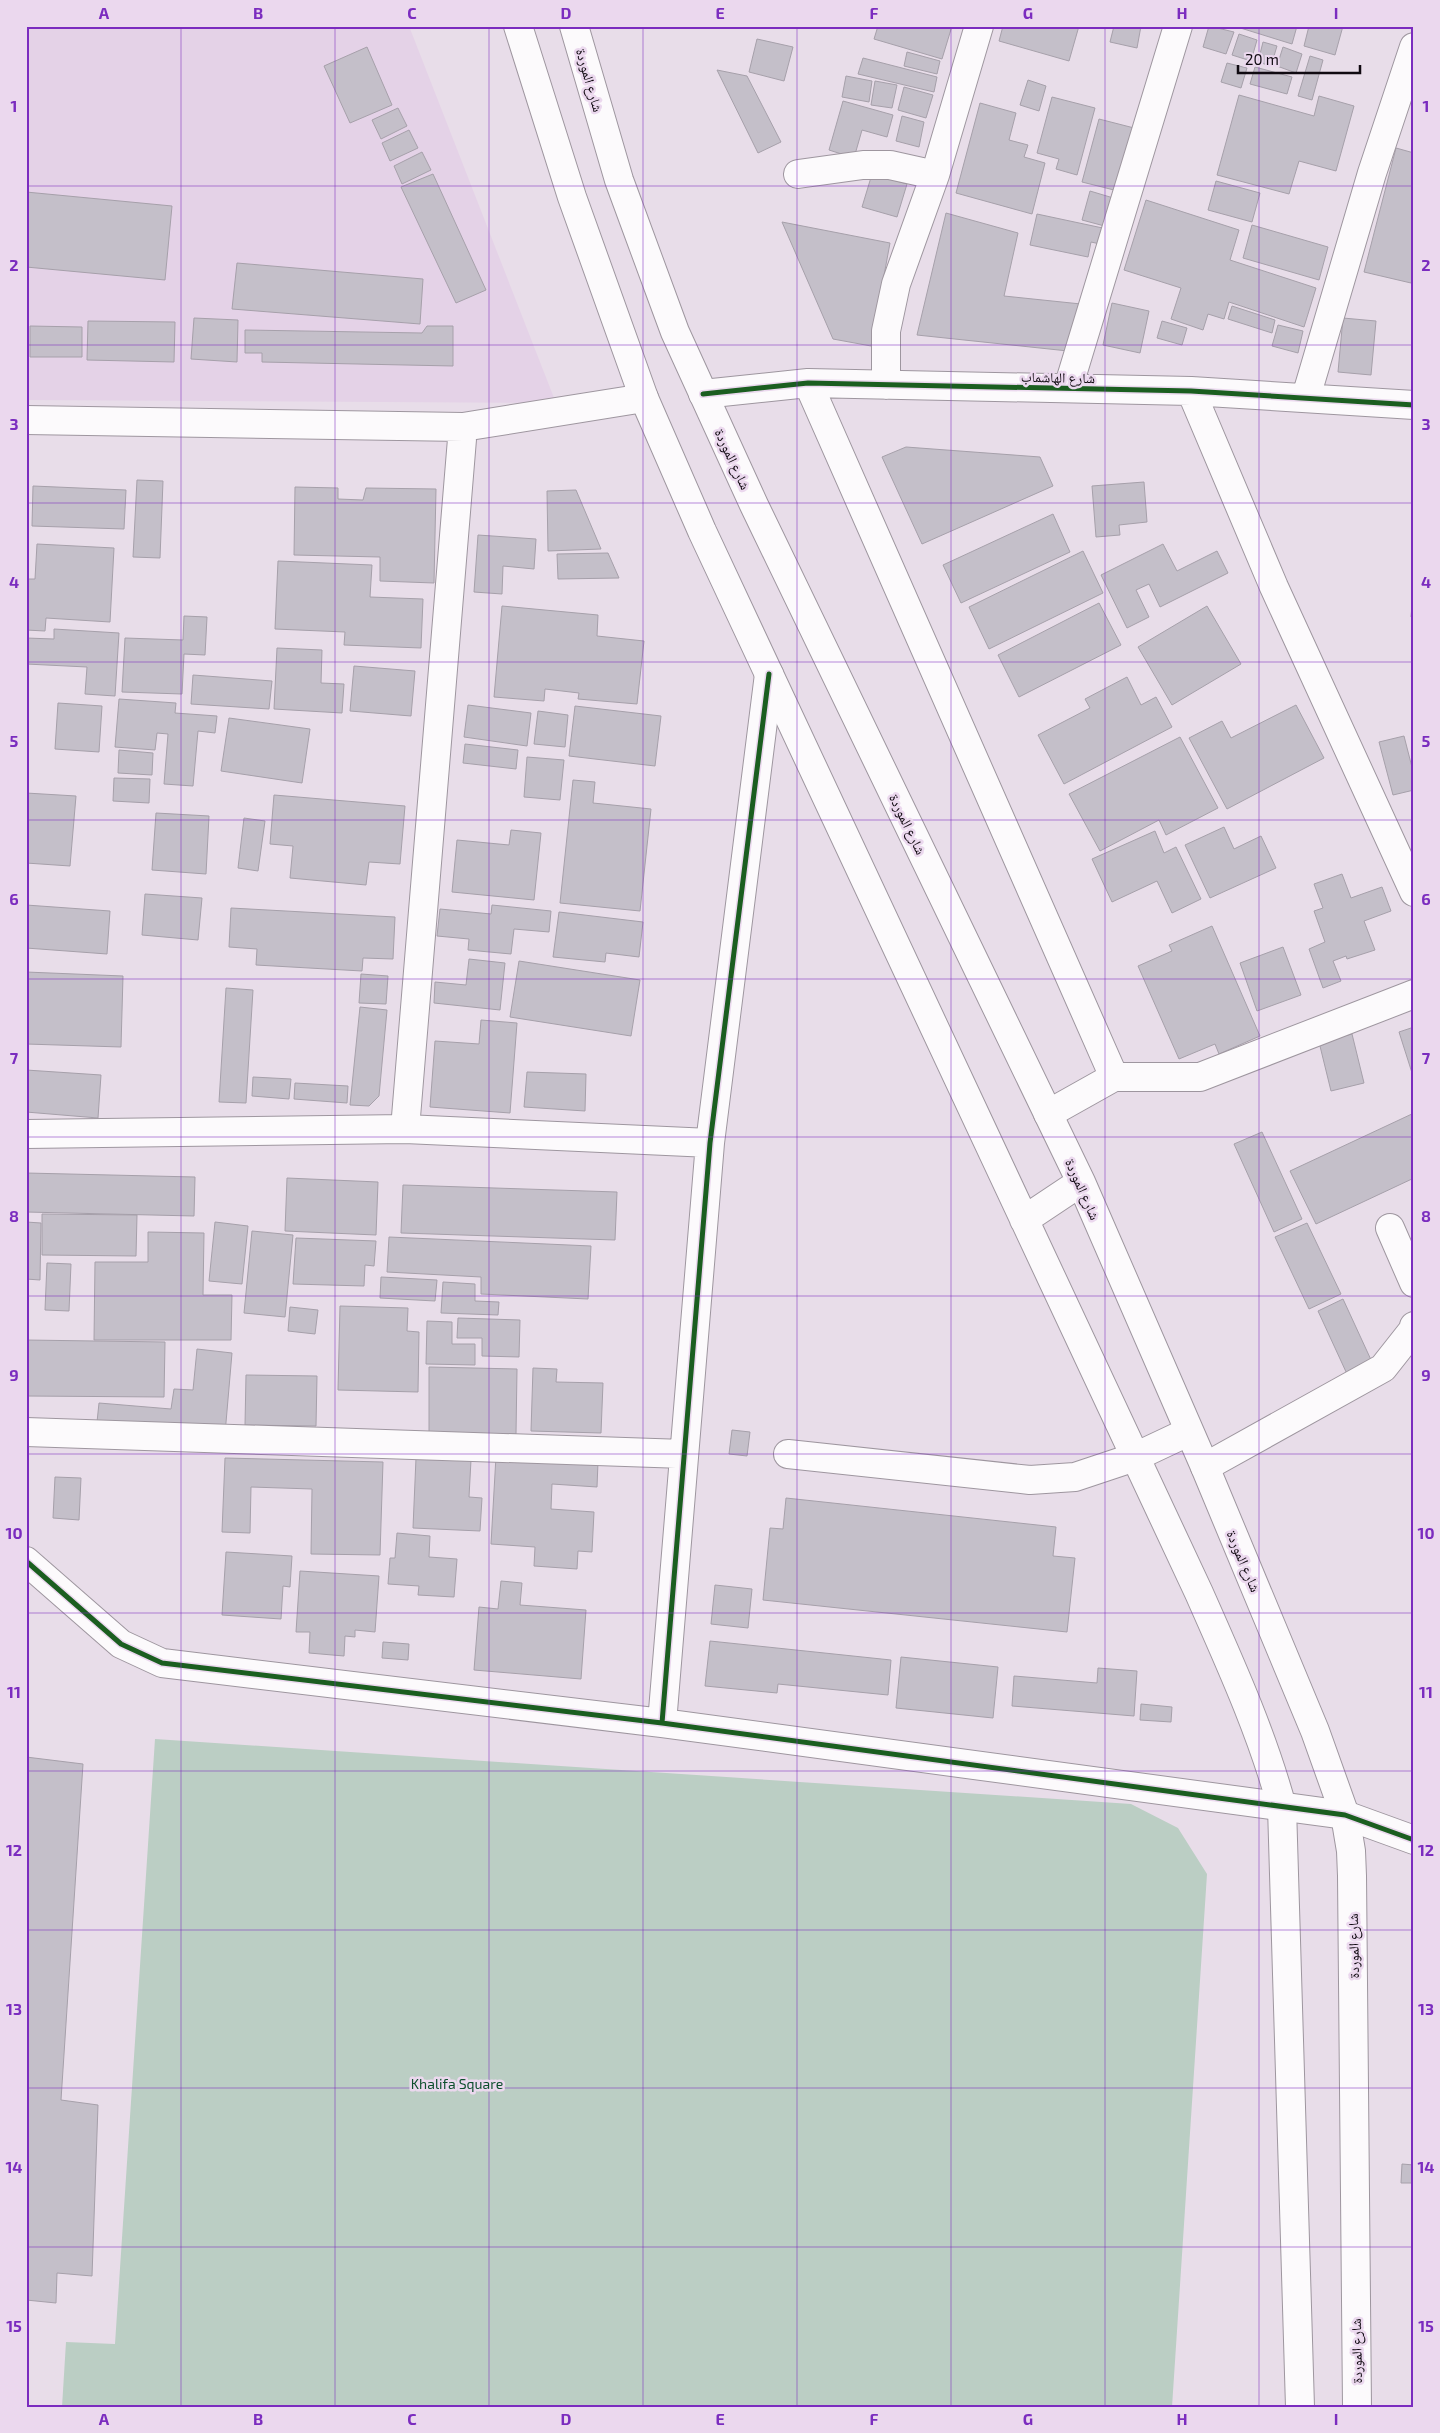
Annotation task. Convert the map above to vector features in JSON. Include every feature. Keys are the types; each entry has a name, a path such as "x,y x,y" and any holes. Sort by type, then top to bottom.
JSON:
{"street":[{"path":"518,26 572,196 644,398 702,531 1199,1593 1249,1707 1270,1761 1282,1807 1300,2407"},
{"name":"شارع الموردة","path":"574,26 619,180 675,332 1081,1182 1188,1432 1205,1467 1315,1731 1345,1815 1352,1868 1357,2407"},
{"path":"886,385 886,331 896,284 935,175 979,26"},
{"path":"1068,388 1178,26"},
{"path":"1306,397 1372,173 1414,47"},
{"path":"798,174 863,164 890,165 935,175"},
{"path":"808,383 1114,1078"},
{"name":"شارع الهاشماب","path":"703,394 808,383 1191,391 1414,405"},
{"path":"1191,391 1274,588 1414,892"},
{"path":"26,420 463,427 644,398"},
{"path":"405,1130 463,427"},
{"path":"662,1723 710,1142 769,674"},
{"path":"1048,1114 1114,1078 1200,1077 1414,994"},
{"path":"26,1134 405,1130 710,1142"},
{"path":"1024,1220 1081,1182"},
{"path":"1390,1228 1414,1283"},
{"path":"1205,1467 1383,1368 1413,1330 1414,1326"},
{"path":"26,1432 684,1454"},
{"path":"788,1454 1030,1480 1075,1478 1135,1457 1188,1432"},
{"path":"26,1561 121,1644 162,1663 662,1723 1345,1815 1414,1840"}],"shaded area":[{"path":"26,26 409,26 556,403 26,400"}],"green space":[{"name":"Khalifa Square","path":"155,1739 1131,1804 1178,1828 1207,1874 1172,2407 62,2407 66,2342 115,2344"}],"building":[{"path":"878,26 952,26 942,59 874,39"},
{"path":"1003,26 1079,26 1069,61 999,41"},
{"path":"1114,26 1141,26 1137,48 1110,42"},
{"path":"1209,26 1234,32 1226,54 1203,47"},
{"path":"1234,26 1297,26 1292,44"},
{"path":"1309,26 1343,26 1335,55 1304,46"},
{"path":"1239,34 1257,40 1251,61 1232,55"},
{"path":"757,39 793,47 784,81 749,72"},
{"path":"1263,42 1277,46 1271,66 1258,62"},
{"path":"367,47 392,105 350,123 324,66"},
{"path":"1283,47 1302,54 1296,73 1277,66"},
{"path":"907,52 940,61 937,74 904,66"},
{"path":"1310,56 1323,60 1312,100 1298,96"},
{"path":"863,58 937,77 934,92 858,74"},
{"path":"1227,63 1247,68 1241,88 1221,82"},
{"path":"1255,67 1292,77 1287,94 1250,84"},
{"path":"717,70 747,76 781,142 758,153"},
{"path":"846,76 872,81 869,102 842,97"},
{"path":"1028,80 1046,86 1039,111 1020,105"},
{"path":"875,81 897,85 892,108 871,105"},
{"path":"904,87 933,95 926,118 898,110"},
{"path":"1239,95 1314,116 1319,96 1354,106 1336,171 1299,161 1289,194 1217,175"},
{"path":"1052,97 1095,108 1077,175 1056,169 1059,159 1037,153"},
{"path":"843,101 893,115 887,137 862,130 854,158 829,150"},
{"path":"980,103 1016,113 1009,140 1028,145 1024,157 1045,163 1032,214 956,193"},
{"path":"398,108 407,126 381,139 372,120"},
{"path":"902,116 924,122 919,147 896,141"},
{"path":"1099,119 1138,129 1122,192 1082,182"},
{"path":"409,130 418,148 390,161 382,143"},
{"path":"1396,148 1414,153 1414,273 1411,283 1364,272"},
{"path":"422,152 431,170 402,184 394,166"},
{"path":"433,174 486,290 456,303 401,187"},
{"path":"872,174 907,184 897,217 862,207"},
{"path":"1216,181 1260,193 1252,222 1208,210"},
{"path":"1090,191 1120,200 1112,228 1082,220"},
{"path":"26,192 172,206 165,280 26,267"},
{"path":"1146,200 1239,230 1230,260 1316,288 1304,327 1229,302 1224,319 1208,314 1203,330 1171,319 1181,288 1124,270"},
{"path":"946,213 1018,233 1004,296 1081,304 1068,351 917,335"},
{"path":"1037,214 1112,230 1109,246 1091,242 1088,257 1030,245"},
{"path":"782,222 890,243 871,346 833,339"},
{"path":"1252,225 1328,247 1319,280 1243,258"},
{"path":"237,263 423,279 420,324 232,309"},
{"path":"1112,303 1149,311 1140,353 1103,345"},
{"path":"1232,306 1275,320 1272,333 1228,319"},
{"path":"194,318 238,320 237,362 191,359"},
{"path":"1343,318 1376,321 1371,375 1338,372"},
{"path":"88,321 175,322 174,362 87,360"},
{"path":"1162,321 1187,328 1182,345 1157,338"},
{"path":"1278,325 1303,331 1298,353 1272,346"},
{"path":"30,326 82,327 82,357 30,357"},
{"path":"427,326 453,326 453,366 262,362 262,353 245,353 245,330 422,333"},
{"path":"906,447 1040,457 1053,486 922,544 882,457"},
{"path":"137,480 163,481 160,558 133,557"},
{"path":"1144,482 1147,522 1119,525 1120,535 1096,537 1092,486"},
{"path":"33,486 126,490 124,529 32,526"},
{"path":"295,487 338,488 338,499 363,500 366,488 436,489 434,583 380,581 380,557 294,555"},
{"path":"576,490 601,549 548,551 547,491"},
{"path":"1053,514 1070,552 961,603 943,565"},
{"path":"478,535 536,539 534,569 503,566 502,594 474,592"},
{"path":"37,544 114,548 110,622 46,618 45,631 26,630 26,579 35,579"},
{"path":"1163,544 1177,571 1217,551 1228,573 1160,607 1149,584 1136,590 1149,617 1127,628 1101,575"},
{"path":"1083,551 1103,593 989,649 969,607"},
{"path":"608,553 619,578 558,579 557,554"},
{"path":"278,561 372,565 370,597 423,599 421,648 344,645 345,632 275,629"},
{"path":"1413,594 1414,617 1411,617"},
{"path":"1099,603 1121,645 1019,697 998,655"},
{"path":"502,606 598,615 597,636 644,641 637,704 578,699 579,693 545,689 544,701 494,697"},
{"path":"1207,606 1241,664 1172,705 1138,647"},
{"path":"184,616 207,617 205,655 184,654 182,694 122,692 125,638 183,640"},
{"path":"54,629 119,633 115,696 85,694 87,667 26,664 26,638 54,639"},
{"path":"277,648 322,650 321,683 344,684 342,713 274,709"},
{"path":"354,666 415,671 411,716 350,711"},
{"path":"193,675 272,681 269,709 191,704"},
{"path":"1127,677 1141,705 1156,697 1172,727 1064,784 1038,735 1090,708 1085,699"},
{"path":"119,699 176,703 175,713 217,716 215,733 198,731 193,786 164,784 168,734 157,733 155,750 115,747"},
{"path":"58,703 102,706 99,752 55,749"},
{"path":"468,705 531,713 527,746 464,737"},
{"path":"1296,705 1324,758 1227,809 1189,738 1222,721 1231,738"},
{"path":"575,706 661,716 655,766 569,756"},
{"path":"538,711 568,715 565,747 534,744"},
{"path":"229,718 310,729 302,783 221,771"},
{"path":"1404,736 1414,775 1414,790 1393,795 1379,742"},
{"path":"1180,737 1218,808 1166,835 1159,820 1100,851 1069,794"},
{"path":"465,744 518,750 516,769 463,763"},
{"path":"119,750 153,753 152,775 118,773"},
{"path":"527,757 564,760 560,800 524,797"},
{"path":"114,778 150,779 149,803 113,801"},
{"path":"573,780 595,782 593,803 651,809 640,911 560,903"},
{"path":"26,793 76,796 70,866 26,863"},
{"path":"274,795 405,806 400,864 369,862 366,885 290,878 293,846 270,844"},
{"path":"156,813 209,816 206,874 152,870"},
{"path":"244,818 265,821 258,871 238,868"},
{"path":"1224,827 1234,849 1261,836 1276,868 1210,898 1185,845"},
{"path":"511,830 541,833 534,900 452,892 457,840 509,845"},
{"path":"1155,831 1164,853 1176,847 1201,899 1172,913 1157,881 1112,902 1092,859"},
{"path":"1342,874 1351,898 1382,887 1391,911 1364,921 1375,950 1347,959 1346,956 1333,961 1341,981 1323,988 1309,949 1325,942 1314,911 1323,908 1314,884"},
{"path":"145,894 202,898 198,940 142,935"},
{"path":"26,905 110,911 107,954 26,948"},
{"path":"492,905 551,911 549,932 514,929 511,954 468,950 469,939 437,936 440,909 491,914"},
{"path":"231,908 395,917 393,959 363,958 362,971 256,965 257,949 229,947"},
{"path":"559,912 643,922 639,957 606,953 605,962 553,957"},
{"path":"1212,926 1260,1036 1219,1054 1215,1044 1179,1059 1138,966 1172,951 1169,945"},
{"path":"1283,947 1301,995 1257,1011 1240,963"},
{"path":"469,959 505,963 500,1010 434,1003 435,982 466,985"},
{"path":"519,961 640,980 631,1036 510,1017"},
{"path":"26,972 123,976 121,1047 26,1044"},
{"path":"361,974 388,976 386,1004 359,1003"},
{"path":"226,988 253,990 246,1103 219,1102"},
{"path":"360,1007 387,1010 379,1096 369,1106 350,1105"},
{"path":"481,1020 517,1023 510,1113 430,1107 435,1041 479,1044"},
{"path":"1414,1027 1414,1075 1413,1076 1399,1032"},
{"path":"1352,1034 1364,1083 1331,1091 1319,1042"},
{"path":"26,1070 101,1075 98,1118 26,1112"},
{"path":"527,1072 586,1074 585,1111 524,1107"},
{"path":"253,1077 291,1079 289,1099 252,1096"},
{"path":"295,1083 348,1086 347,1103 294,1099"},
{"path":"1414,1113 1414,1178 1316,1224 1290,1171"},
{"path":"1262,1132 1302,1219 1274,1232 1234,1144"},
{"path":"26,1173 195,1177 194,1216 26,1212"},
{"path":"287,1178 378,1182 376,1235 285,1231"},
{"path":"403,1185 617,1192 615,1240 401,1233"},
{"path":"42,1214 137,1215 136,1256 42,1255"},
{"path":"26,1222 41,1223 40,1280 26,1279"},
{"path":"215,1222 248,1226 242,1284 209,1281"},
{"path":"1307,1223 1341,1294 1309,1309 1275,1237"},
{"path":"252,1231 293,1235 285,1317 244,1313"},
{"path":"148,1232 204,1233 203,1295 232,1295 231,1340 94,1340 95,1262 148,1262"},
{"path":"389,1237 591,1246 588,1299 481,1294 481,1277 387,1272"},
{"path":"296,1238 376,1241 374,1266 365,1265 364,1286 293,1284"},
{"path":"47,1263 71,1264 69,1311 45,1310"},
{"path":"381,1277 437,1280 435,1301 380,1298"},
{"path":"443,1282 475,1284 475,1301 499,1302 498,1315 441,1313"},
{"path":"1343,1299 1372,1362 1347,1374 1318,1311"},
{"path":"340,1306 408,1308 407,1331 419,1332 418,1392 338,1390"},
{"path":"290,1307 318,1310 315,1334 288,1331"},
{"path":"458,1318 520,1320 519,1357 482,1356 482,1338 457,1338"},
{"path":"427,1321 452,1322 452,1344 475,1344 475,1365 426,1364"},
{"path":"26,1340 165,1342 164,1397 26,1396"},
{"path":"197,1349 232,1353 225,1434 97,1422 99,1403 171,1409 174,1389 193,1390"},
{"path":"429,1367 517,1369 516,1434 429,1433"},
{"path":"533,1368 557,1369 556,1382 603,1383 601,1433 531,1431"},
{"path":"246,1375 317,1376 316,1426 245,1425"},
{"path":"732,1430 750,1432 747,1456 729,1454"},
{"path":"496,1456 598,1462 597,1487 552,1484 551,1509 594,1512 592,1552 578,1551 577,1569 534,1566 535,1547 491,1544"},
{"path":"225,1458 383,1462 380,1555 311,1554 312,1489 251,1487 250,1533 222,1532"},
{"path":"416,1458 471,1460 469,1497 482,1498 480,1531 413,1528"},
{"path":"55,1477 81,1478 79,1520 53,1518"},
{"path":"786,1498 1056,1527 1053,1556 1075,1558 1067,1632 763,1600 770,1528 783,1529"},
{"path":"397,1533 430,1536 429,1557 457,1559 454,1597 418,1595 419,1586 388,1584 390,1558 395,1558"},
{"path":"226,1552 292,1556 290,1587 283,1586 281,1619 222,1615"},
{"path":"300,1571 379,1576 375,1632 355,1630 355,1637 345,1636 344,1656 309,1653 310,1632 296,1632"},
{"path":"501,1581 522,1583 520,1605 586,1610 581,1679 474,1670 479,1607 498,1609"},
{"path":"715,1585 752,1589 748,1628 711,1624"},
{"path":"710,1641 891,1660 888,1695 778,1684 777,1693 705,1686"},
{"path":"383,1642 409,1644 408,1660 382,1658"},
{"path":"901,1657 998,1667 993,1718 896,1708"},
{"path":"1098,1668 1137,1671 1134,1716 1012,1706 1014,1676 1097,1683"},
{"path":"1141,1704 1172,1707 1171,1722 1140,1720"},
{"path":"26,1757 83,1764 61,2100 98,2105 92,2276 57,2273 56,2303 26,2300"},
{"path":"1402,2164 1414,2165 1414,2183 1401,2183"}],"cycle path":[{"path":"703,394 808,383 1191,391 1414,405"},
{"path":"662,1723 710,1143 769,674"},
{"path":"26,1561 121,1644 162,1663 662,1723 1345,1815 1414,1840"}]}
